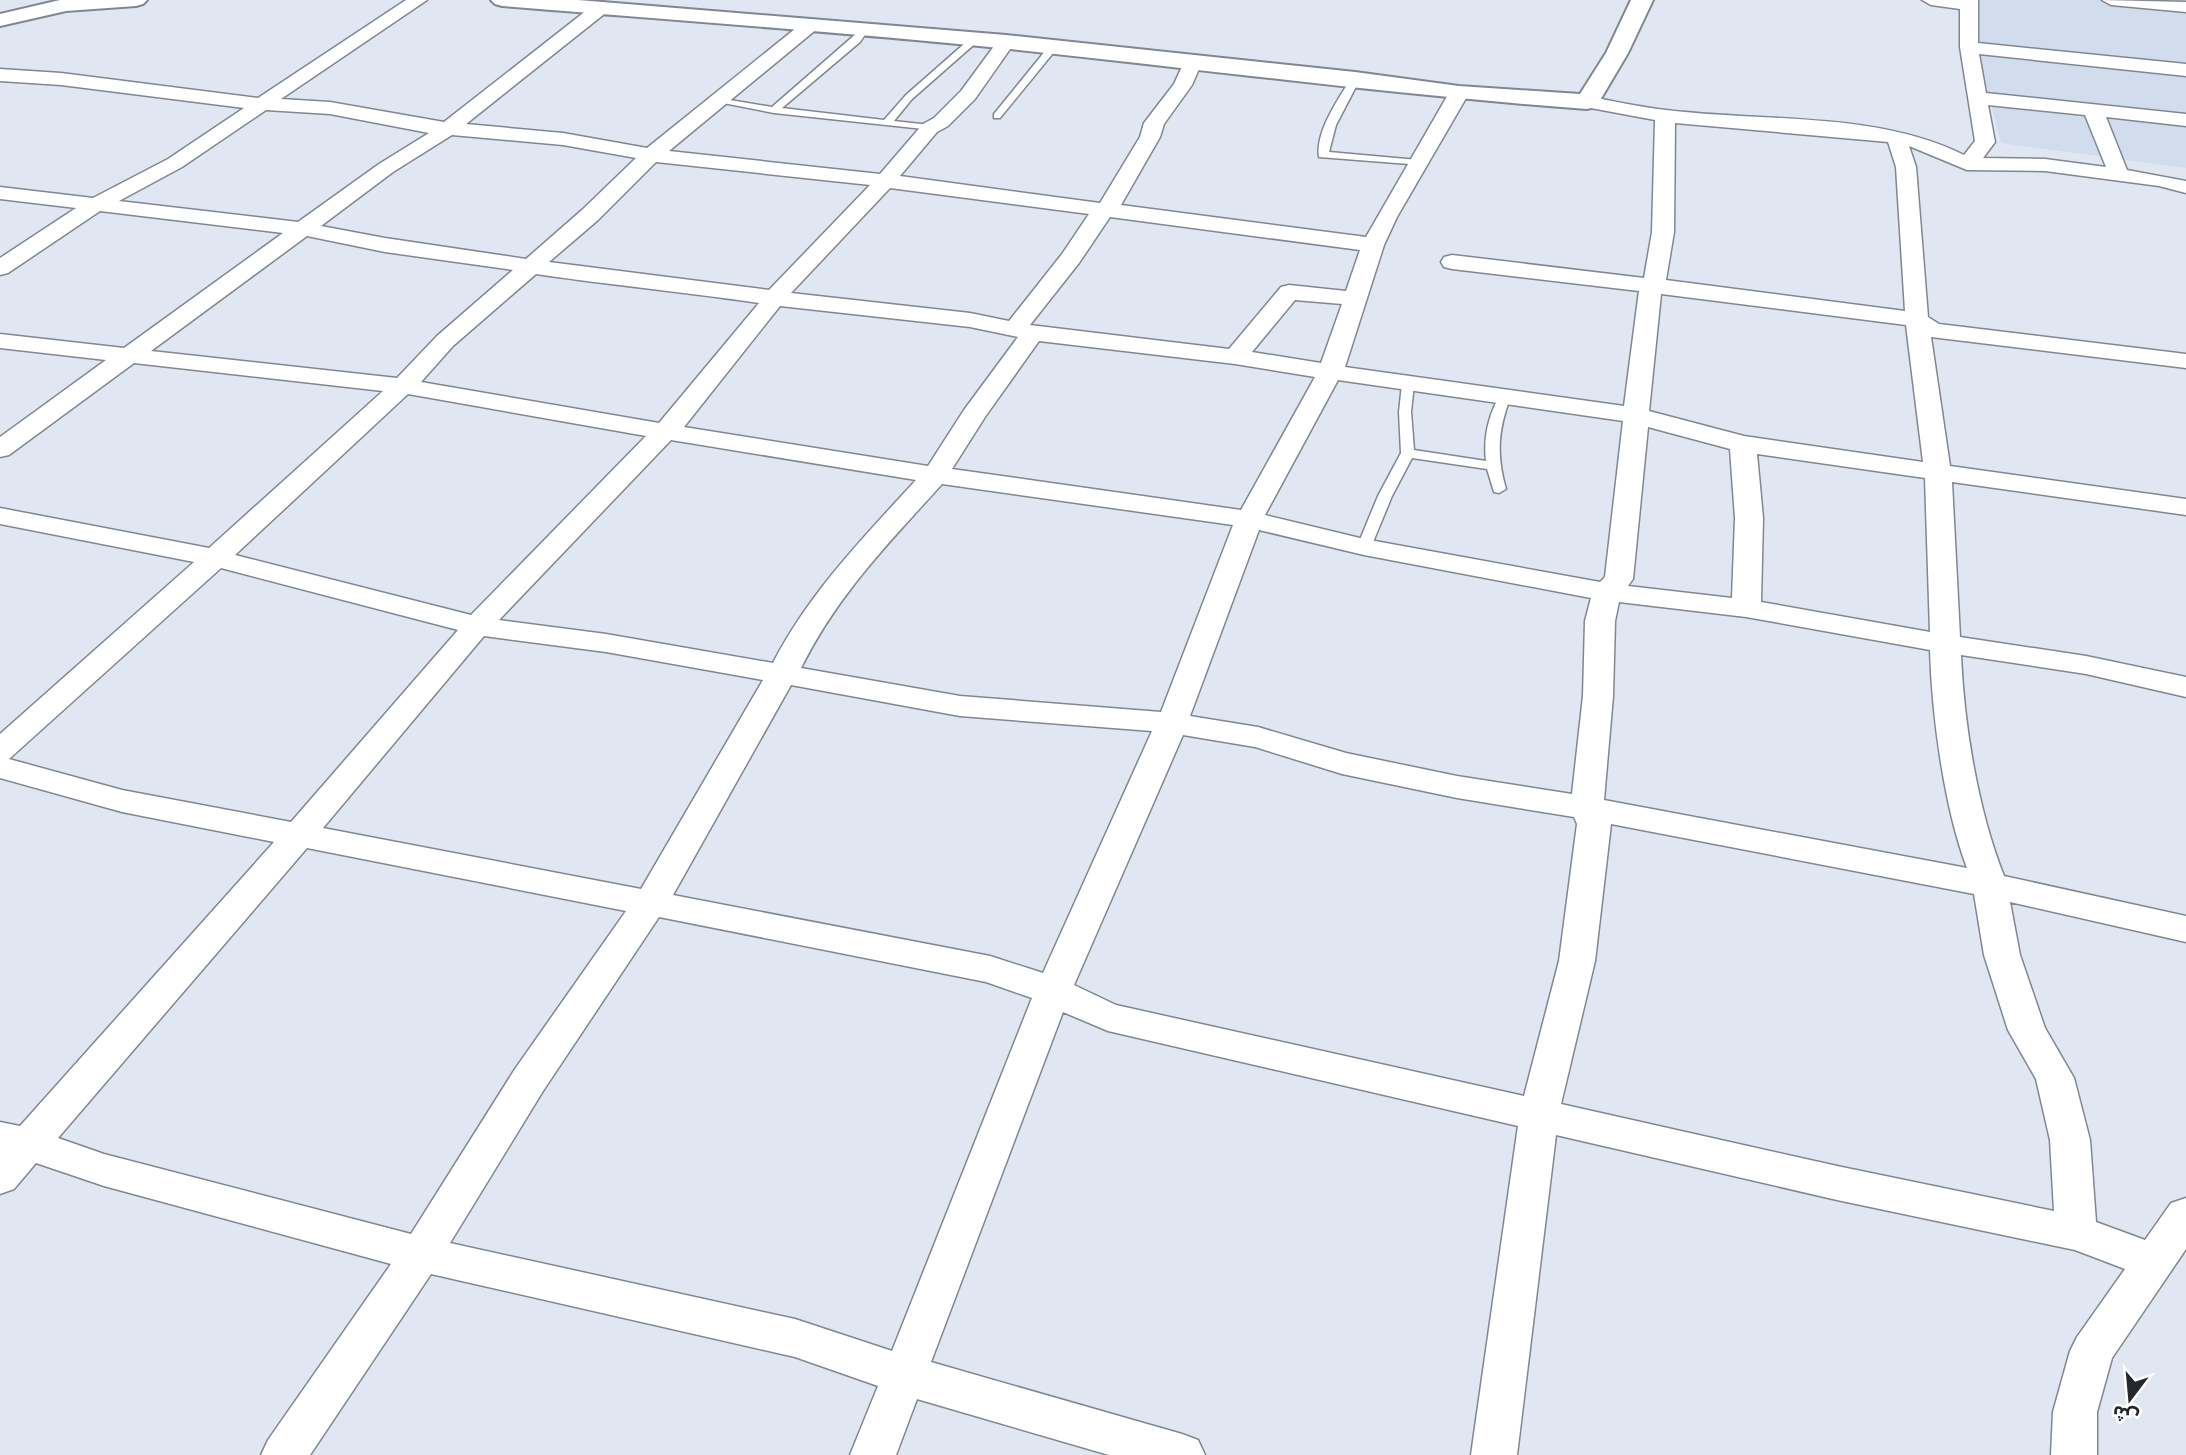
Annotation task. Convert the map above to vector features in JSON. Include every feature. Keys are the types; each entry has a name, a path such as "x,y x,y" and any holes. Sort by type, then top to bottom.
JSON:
{"street":[{"path":"0,20 66,5 136,0"},
{"path":"0,268 95,205 175,163 418,0"},
{"path":"502,0 1006,41 1459,93 1587,102 1665,116 1896,137 1929,145 1967,164 2045,165 2160,180 2186,187"},
{"path":"1587,102 1618,53 1642,0"},
{"path":"1931,0 1969,2 1969,47 1985,142"},
{"path":"2111,0 2186,7"},
{"path":"0,449 306,229 386,168 448,129 602,8"},
{"path":"0,751 403,386 445,341 533,266 651,155 812,24"},
{"path":"0,1177 14,1141 300,834 477,626 679,417 701,387 761,318 774,298 884,183 930,128 941,122 968,95 1006,41"},
{"path":"1969,47 2186,69"},
{"path":"284,1455 421,1254 529,1080 652,901 783,673 807,626 847,572 934,476 1098,216 1106,211 1150,137 1154,123 1183,85 1193,62"},
{"path":"0,75 61,79 262,104 330,108 421,126 563,139 651,155 796,169 884,183 1373,245"},
{"path":"873,1455 1053,991 1172,723 1249,519 1331,371 1373,245 1459,93"},
{"path":"1976,98 2186,120"},
{"path":"2092,110 2119,174"},
{"path":"1494,1455 1539,1114 1577,961 1594,824 1587,808 1598,696 1600,621 1607,592 1619,579 1648,298 1654,284 1665,203 1665,116"},
{"path":"1896,137 1906,167 1917,320 1938,473 1947,689 1971,835 1990,885 2002,955 2027,1030 2055,1079 2070,1140 2076,1233"},
{"path":"1985,142 2161,160"},
{"path":"1967,164 1985,142"},
{"path":"0,192 306,229 386,245 533,266 774,298 970,320 1024,331 1235,357 1505,396 1637,416 1743,444 2186,508"},
{"path":"1452,262 1654,284 1917,320 1933,330 2186,361"},
{"path":"1235,357 1289,292 1355,299"},
{"path":"0,341 403,386 662,433 934,476 1249,519 1364,547 1607,592 1746,608 1947,644 2086,665 2186,687"},
{"path":"1743,444 1749,518 1746,608"},
{"path":"0,516 215,558 477,626 606,643 960,706 1172,723 1258,737 1342,763 1457,787 1587,808 1990,885 2186,929"},
{"path":"0,767 122,801 652,901 990,969 1053,991 1108,1017 1837,1183 2076,1233 2154,1261"},
{"path":"14,1141 104,1170 421,1254 795,1338 905,1375 1182,1455"},
{"path":"2074,1455 2075,1412 2092,1351 2186,1215"}],"lane":[{"path":"774,110 850,47 865,29"},
{"path":"887,123 909,97 975,39"},
{"path":"998,116 1053,47"},
{"path":"1355,79 1329,130 1323,155 1418,163"},
{"path":"718,101 930,128"},
{"path":"1364,547 1385,496 1408,453 1405,412 1408,384"},
{"path":"1499,489 1492,466 1490,438 1505,396"},
{"path":"1408,453 1492,466"}],"shaded area":[{"path":"1964,0 2186,0 2186,168 2001,143"}]}
